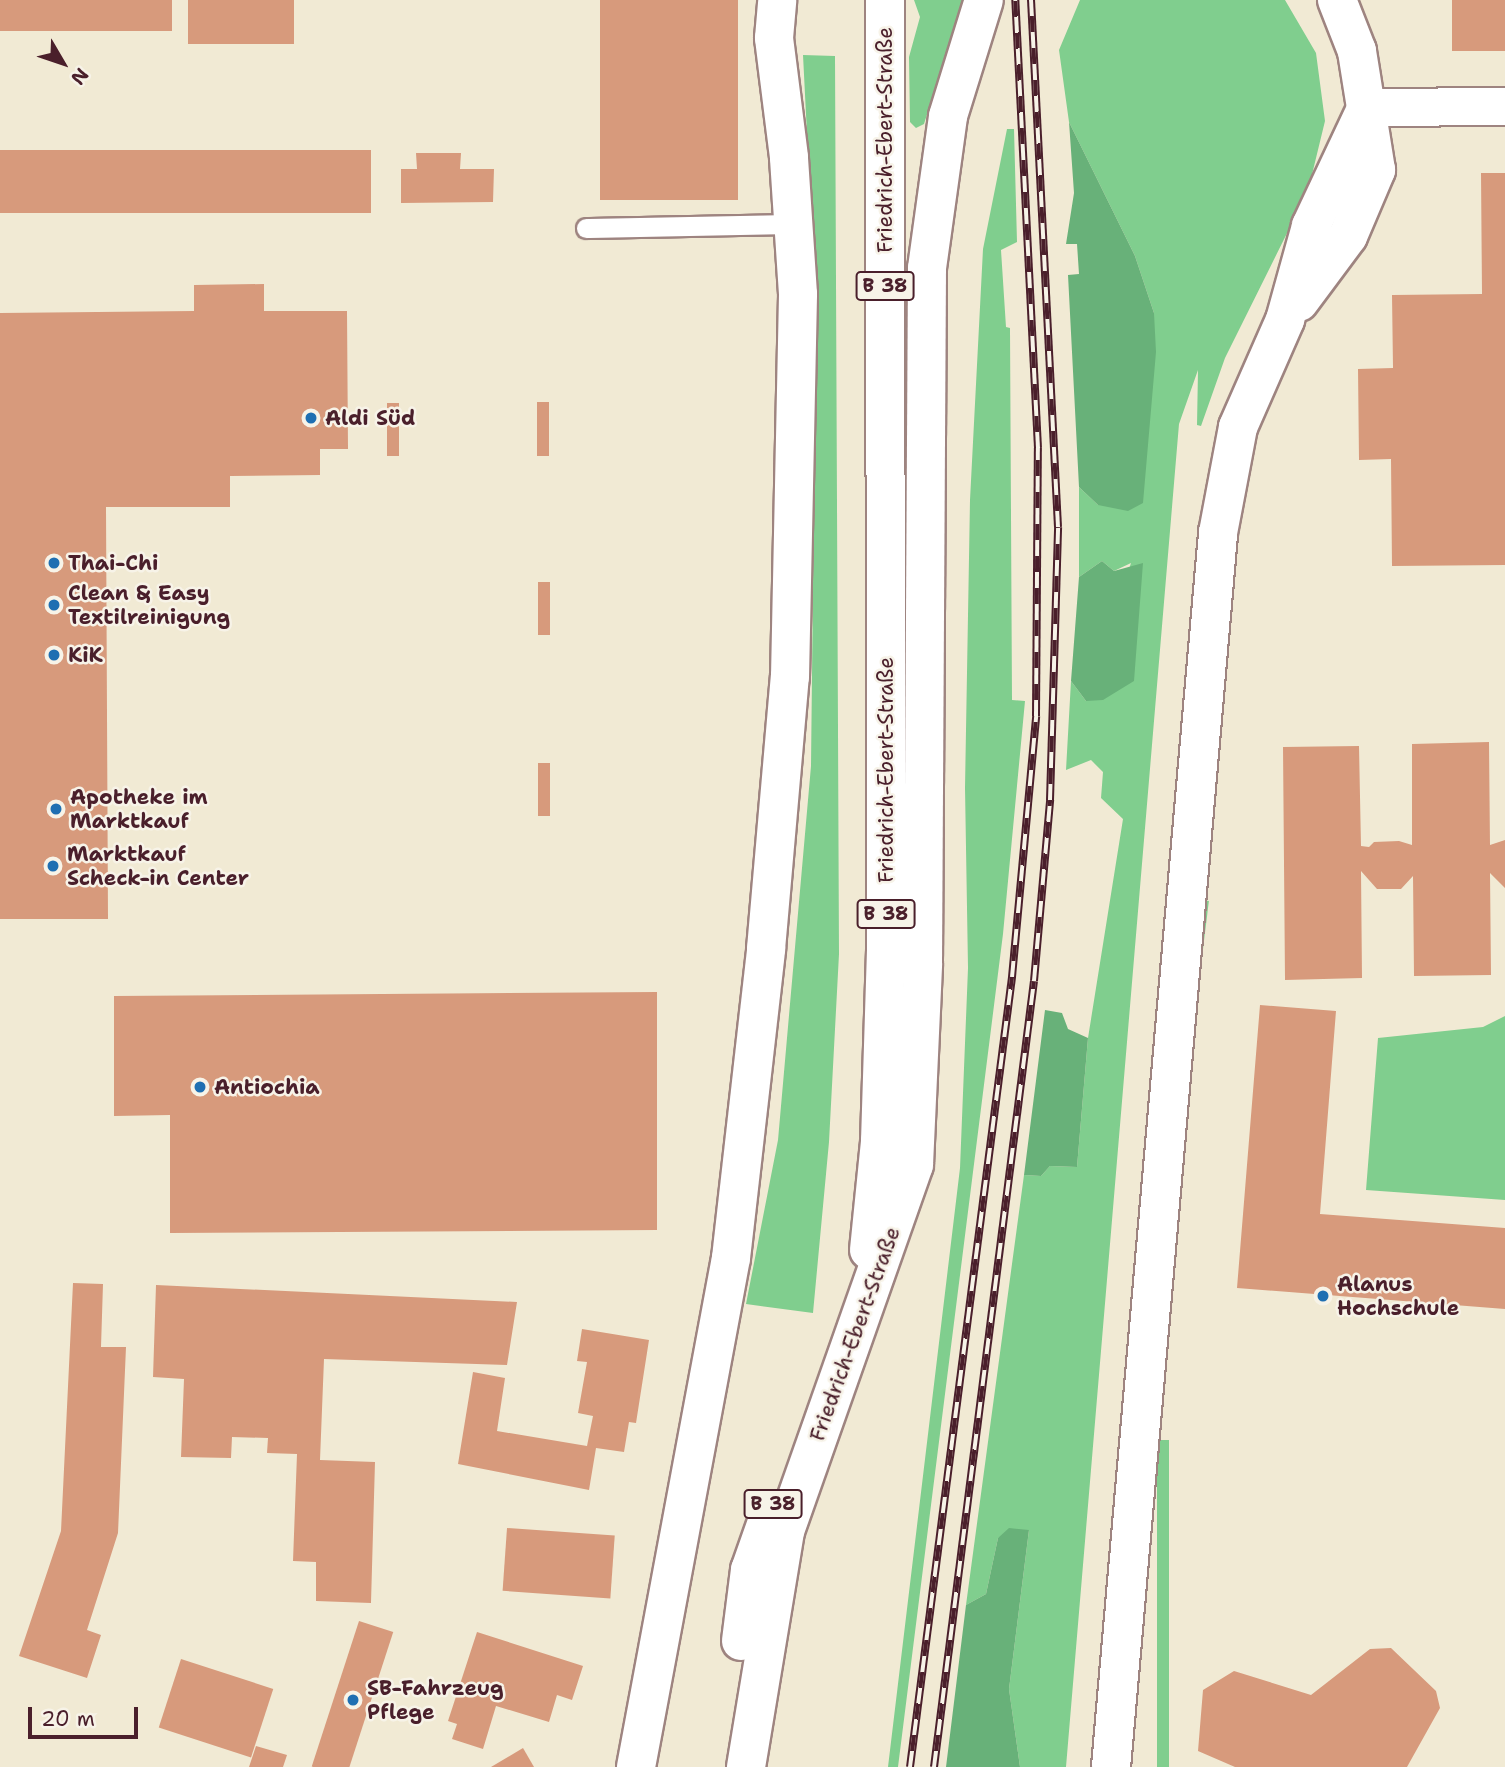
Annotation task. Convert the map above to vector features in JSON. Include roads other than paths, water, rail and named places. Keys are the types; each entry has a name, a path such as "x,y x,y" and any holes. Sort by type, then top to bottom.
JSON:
{"street":[{"path":"636,1767 731,1258 790,677 797,294 784,107 774,38 777,0"},
{"path":"784,107 794,30 806,0"},
{"name":"Friedrich-Ebert-Straße","path":"724,1767 750,1570 778,1491 837,1352 869,1254 880,1141 886,951 885,0"},
{"path":"1112,1765 1218,533 1238,427 1285,320 1311,226 1367,107 1357,51 1337,0"},
{"name":"Friedrich-Ebert-Straße","path":"746,1767 785,1531 914,1166 923,963 927,268 948,117 988,7"},
{"path":"1367,107 1505,106"}],"lane":[{"path":"586,228 793,224"}],"railway":[{"path":"910,1767 1012,977 1036,716 1038,448 1015,0"},
{"path":"934,1767 1034,981 1050,800 1058,527 1031,0"}],"place":[{"name":"Aldi Süd","path":"311,418"},
{"name":"Thai-Chi","path":"54,563"},
{"name":"Clean & Easy Textilreinigung","path":"54,605"},
{"name":"KiK","path":"54,655"},
{"name":"Apotheke im Marktkauf","path":"56,809"},
{"name":"Marktkauf Scheck-in Center","path":"53,866"},
{"name":"Antiochia","path":"200,1087"},
{"name":"Alanus Hochschule","path":"1323,1296"},
{"name":"SB-Fahrzeug Pflege","path":"353,1700"}]}
